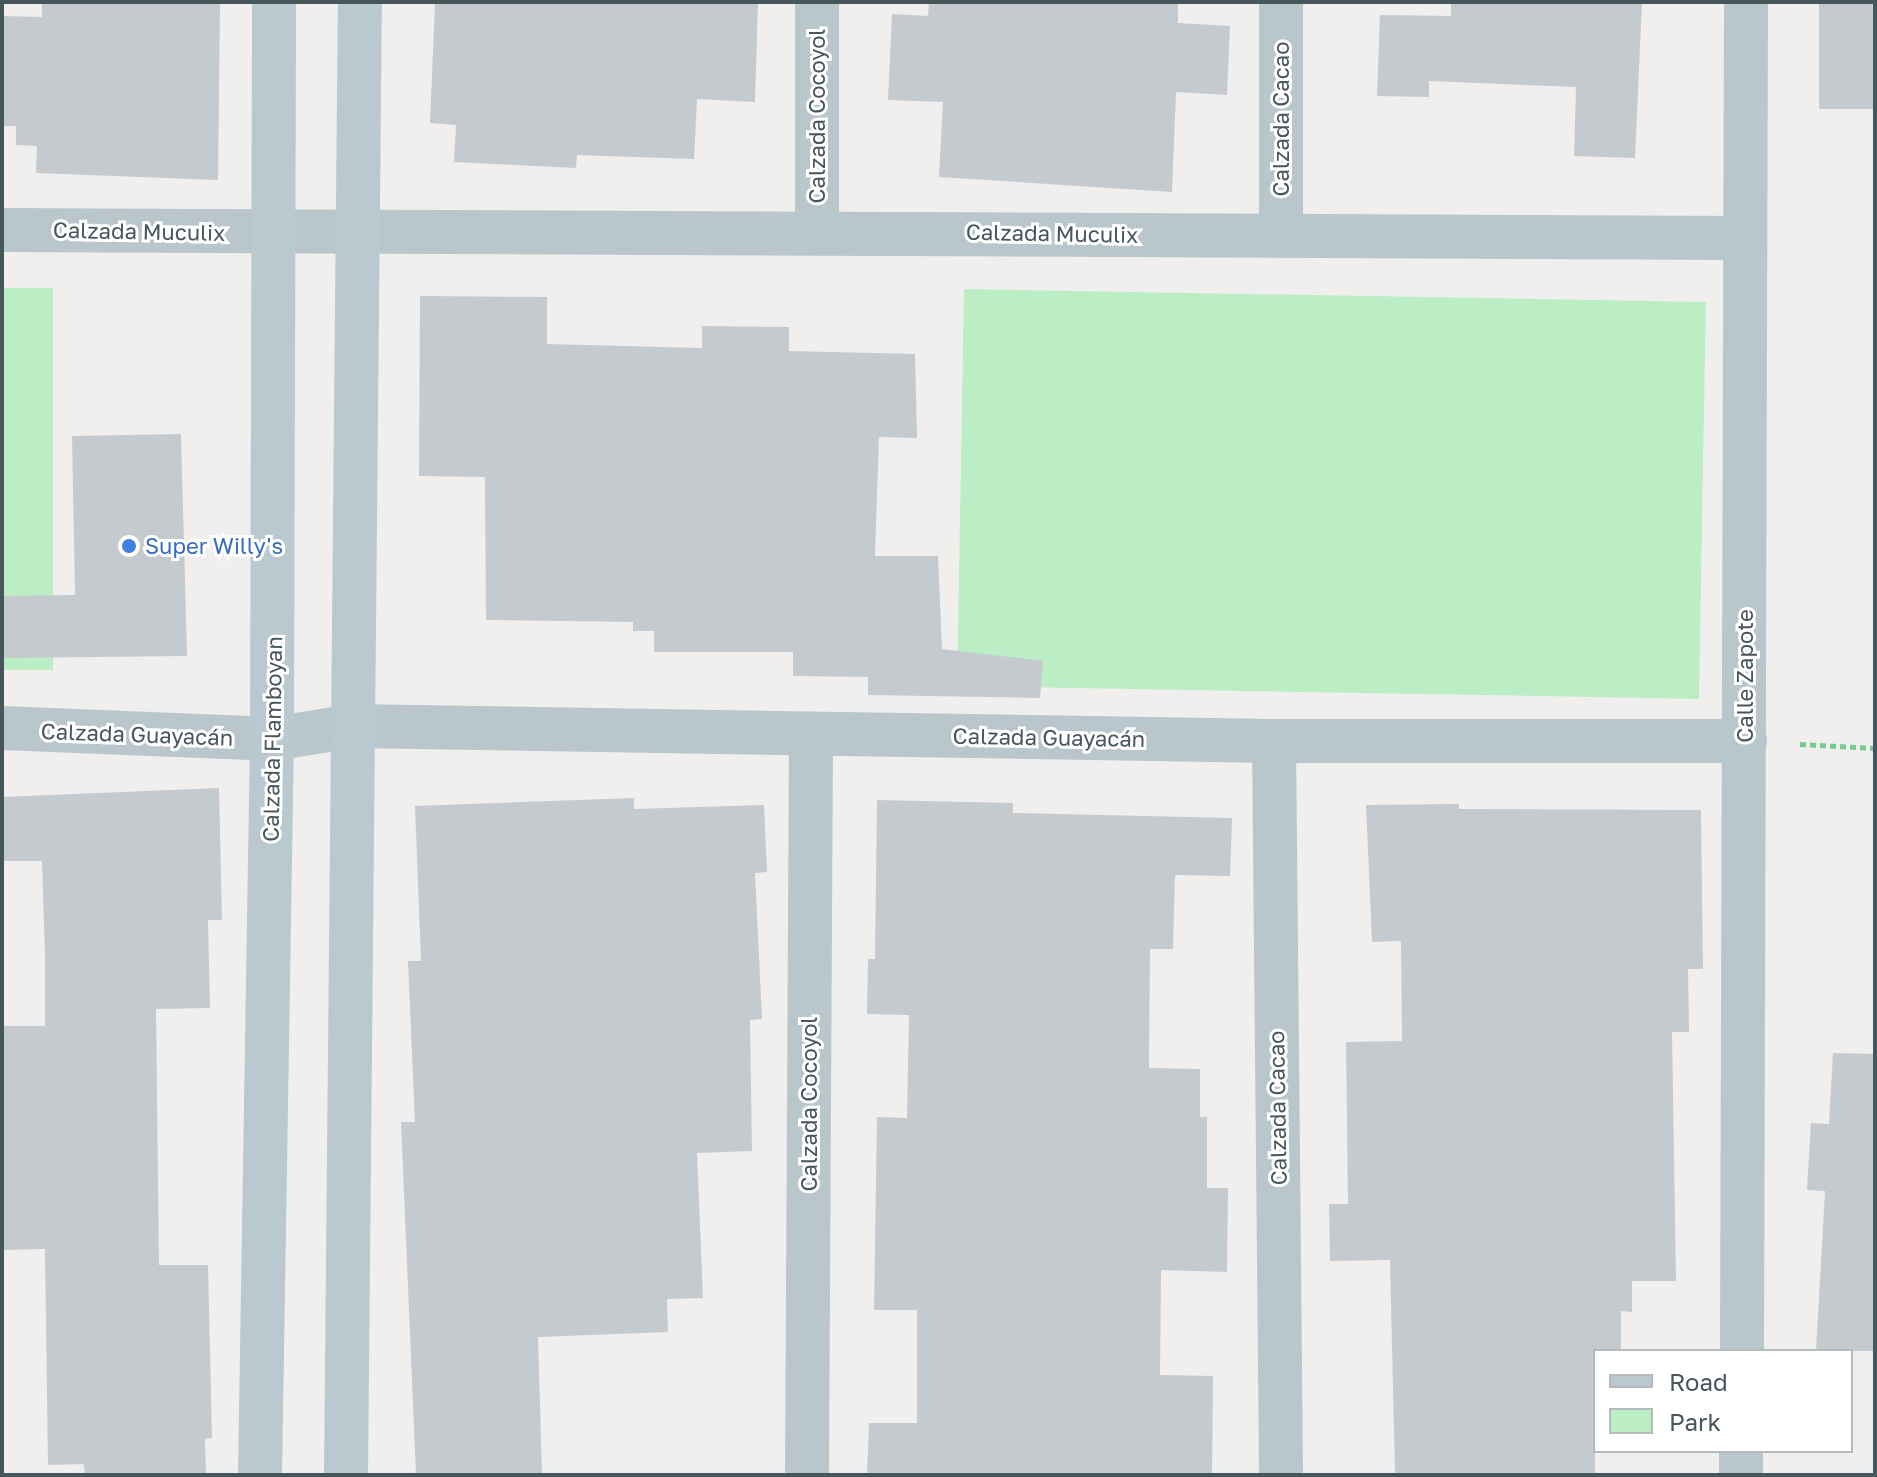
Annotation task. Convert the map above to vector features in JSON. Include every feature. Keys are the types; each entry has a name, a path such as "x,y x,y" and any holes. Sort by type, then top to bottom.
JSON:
{"main road":[{"name":"Calzada Flamboyan","path":"260,1475 272,739 274,2"},
{"path":"346,1475 360,2"}],"street":[{"name":"Calzada Cocoyol","path":"817,2 817,230"},
{"name":"Calzada Cacao","path":"1281,2 1281,235"},
{"name":"Calle Zapote","path":"1742,1349 1746,2"},
{"name":"Calzada Muculix","path":"2,230 360,234 817,230 1744,238"},
{"name":"Calzada Guayacán","path":"2,728 272,739 353,726 1274,741 1745,741"},
{"name":"Calzada Cocoyol","path":"807,1475 811,734"},
{"name":"Calzada Cacao","path":"1274,741 1281,1475"},
{"path":"1741,1453 1741,1475"}],"path":[{"path":"1745,741 1875,748"}],"green space":[{"path":"2,288 53,288 53,670 2,670"},
{"path":"964,289 1706,302 1699,699 957,686"}],"building":[{"path":"42,2 220,2 218,180 36,173 37,146 16,145 16,126 2,126 2,16 42,17"},
{"path":"435,2 758,2 755,102 697,99 694,159 577,155 576,168 454,162 456,125 430,123"},
{"path":"929,2 1178,2 1178,23 1230,26 1227,95 1176,92 1172,192 939,177 943,102 888,100 892,14 928,16"},
{"path":"1451,2 1642,2 1635,158 1574,156 1576,87 1429,81 1429,97 1377,96 1380,15 1451,16"},
{"path":"1819,2 1875,2 1875,109 1819,109"},
{"path":"420,296 547,297 547,344 702,348 702,326 789,327 789,351 915,354 917,438 879,437 875,556 938,556 942,649 1043,661 1040,698 868,695 868,677 793,676 793,652 654,652 654,631 633,631 633,622 486,620 485,477 419,476"},
{"name":"Super Willy's","path":"181,434 187,656 2,658 2,596 75,595 72,436"},
{"path":"219,788 222,920 208,920 210,1008 156,1009 159,1265 208,1265 212,1438 205,1439 206,1475 85,1475 84,1464 48,1465 45,1249 2,1250 2,1026 45,1026 45,958 42,861 2,861 2,797"},
{"path":"634,798 634,809 764,805 767,872 755,873 762,1019 750,1020 752,1151 697,1153 703,1298 667,1299 668,1332 538,1337 542,1475 416,1475 401,1122 415,1122 408,961 421,961 415,806"},
{"path":"877,800 1013,803 1013,813 1232,818 1230,876 1175,875 1173,949 1150,949 1149,1068 1200,1069 1200,1117 1207,1117 1207,1188 1228,1188 1227,1272 1161,1270 1160,1375 1213,1376 1212,1475 867,1475 869,1423 917,1423 917,1310 874,1310 877,1117 907,1118 909,1015 867,1014 868,959 875,959"},
{"path":"1459,804 1459,809 1701,810 1703,969 1688,969 1689,1032 1672,1032 1676,1281 1632,1281 1632,1312 1621,1311 1621,1349 1593,1349 1595,1475 1395,1475 1390,1260 1330,1261 1329,1204 1348,1204 1346,1042 1402,1041 1401,941 1372,942 1366,805"},
{"path":"1833,1053 1875,1054 1875,1351 1816,1349 1825,1191 1807,1190 1811,1123 1829,1124"}],"place":[{"name":"Super Willy's","path":"129,546"}]}
